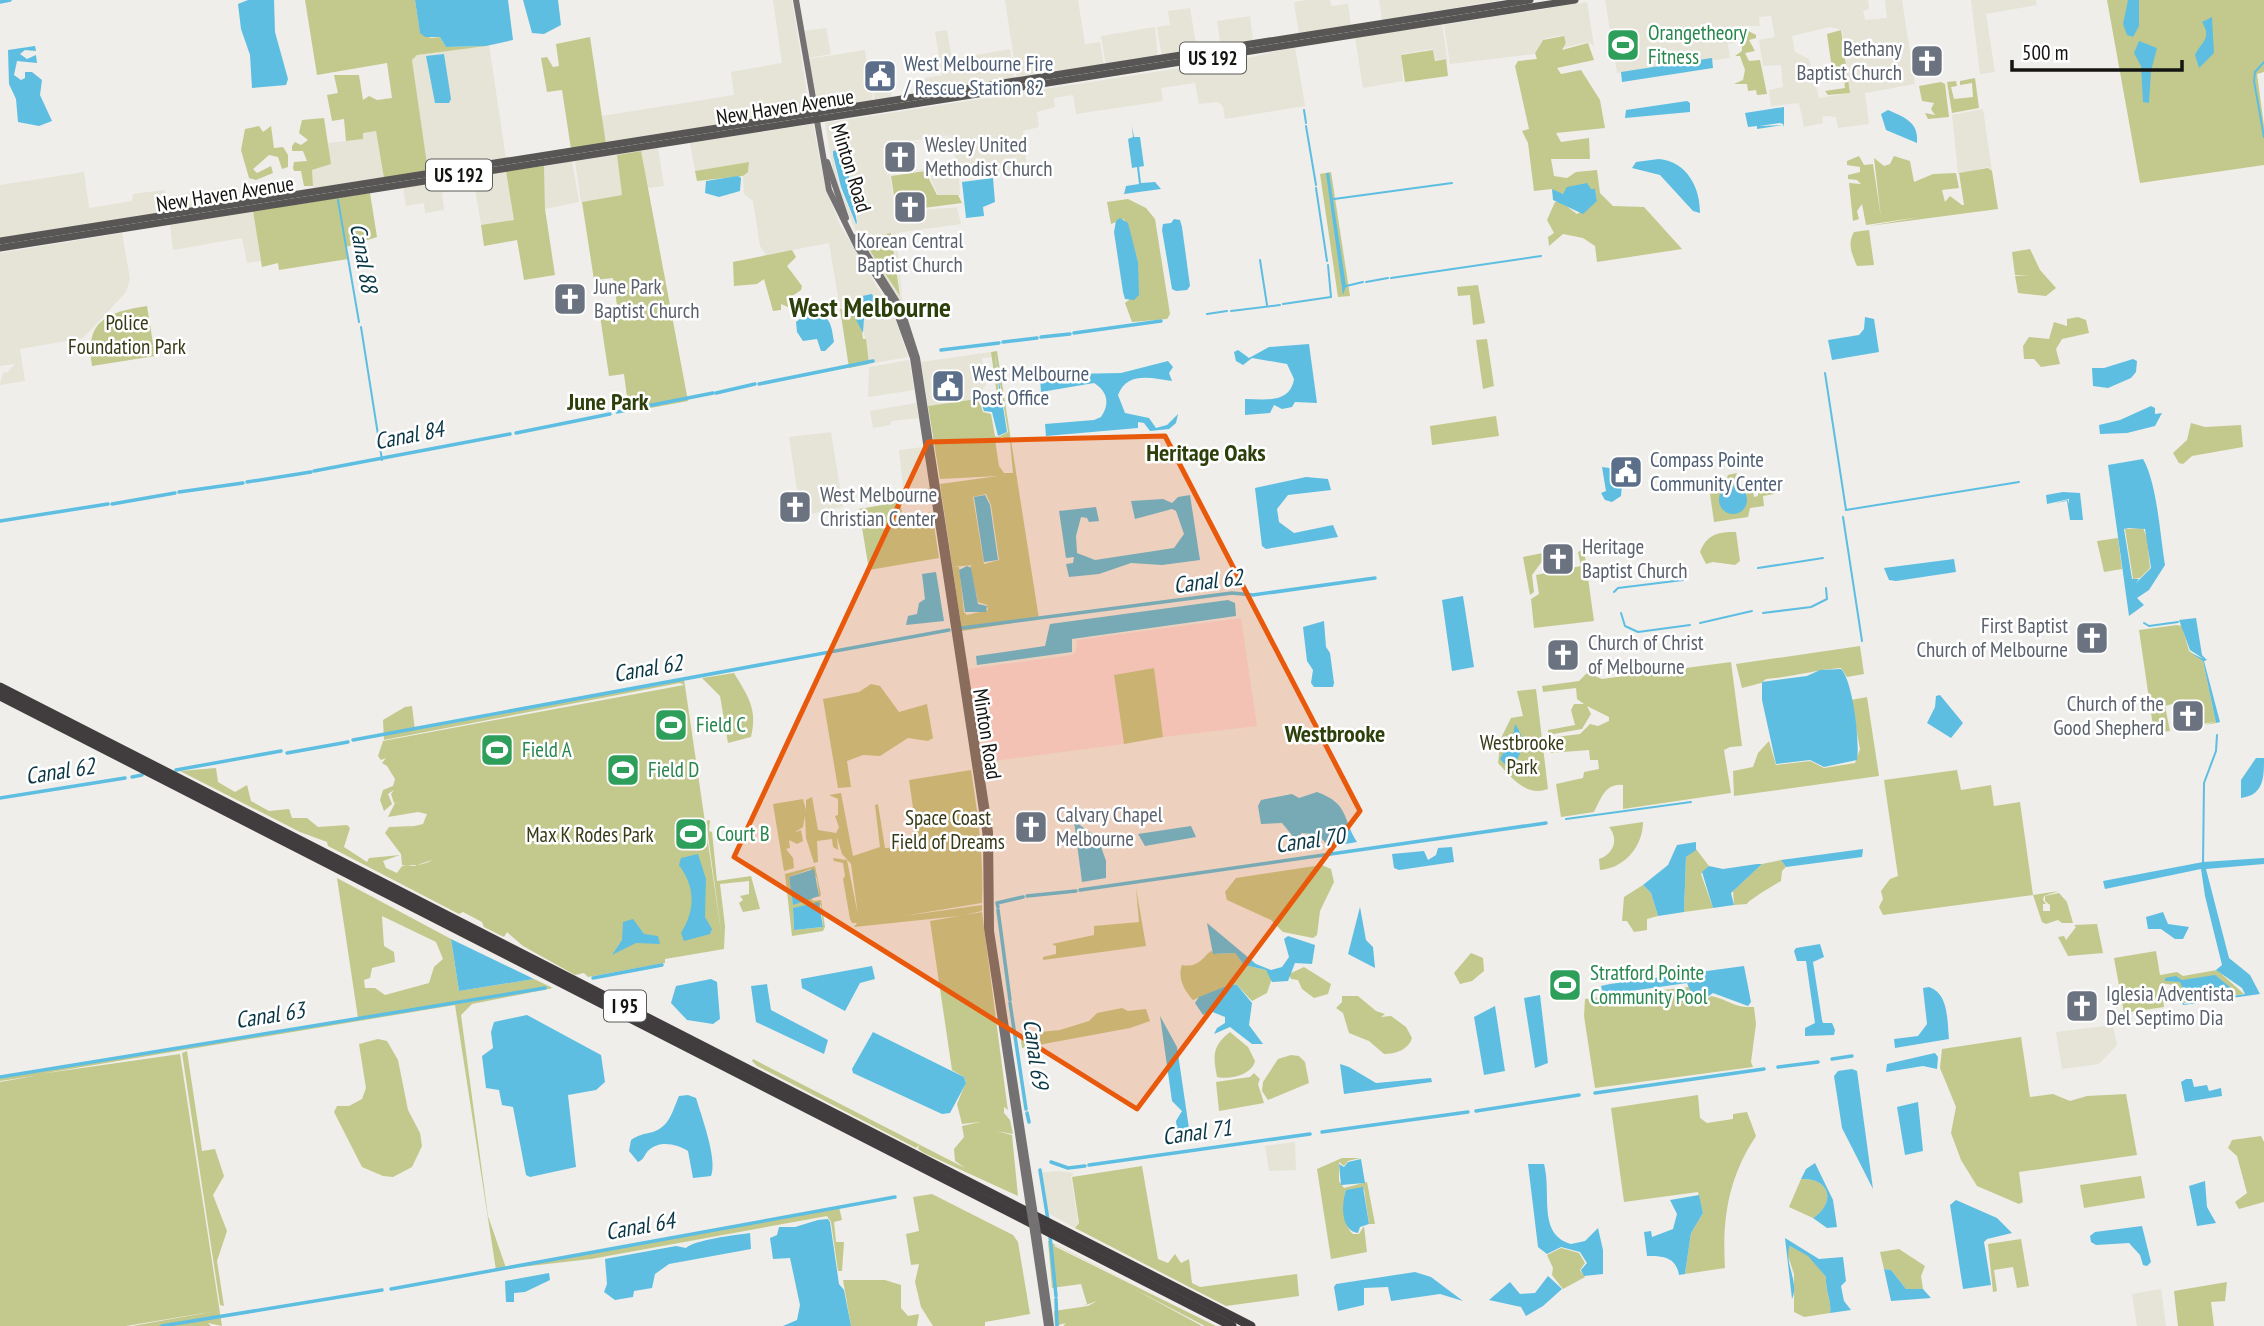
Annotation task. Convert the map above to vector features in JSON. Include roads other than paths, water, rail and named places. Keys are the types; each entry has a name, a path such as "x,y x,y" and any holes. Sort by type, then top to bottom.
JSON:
{"highway":[{"name":"I 95","path":"0,687 1251,1326"},
{"name":"I 95","path":"0,696 1232,1326"}],"main road":[{"name":"Minton Road","path":"796,0 825,173 836,206 857,247 887,288 908,324 918,361 989,836 987,928 1049,1326"},
{"name":"New Haven Avenue","path":"0,248 24,237 104,231 169,221 220,209 243,209 261,199 404,183 471,173 506,161 608,145 717,135 728,129 749,130 767,121 816,117 929,98 1061,82 1087,71 1154,68 1490,6 1575,0"},
{"name":"New Haven Avenue","path":"0,241 13,243 130,220 309,198 321,192 413,175 665,143 684,133 917,104 929,98 971,94 984,87 1070,77 1094,77 1108,70 1184,56 1295,42 1308,35 1482,14 1528,3"},
{"path":"1482,14 1490,6"},
{"path":"1176,64 1184,56"},
{"path":"1154,68 1161,60"},
{"path":"600,153 608,145"},
{"path":"438,178 448,170"},
{"path":"404,183 413,175"},
{"path":"169,221 177,213"},
{"path":"144,225 151,217"},
{"path":"123,228 130,220"},
{"path":"104,231 113,223"}],"water":[{"path":"248,0 274,0 275,32 288,79 286,85 252,88 250,55 241,29 238,4"},
{"path":"415,0 508,0 513,40 486,46 446,47 440,37 425,37 420,33"},
{"path":"523,0 558,0 561,25 544,34 532,33"},
{"path":"2128,0 2139,0 2139,26 2133,37 2127,35 2123,24"},
{"path":"2212,17 2214,53 2199,68 2195,55 2206,36 2202,22"},
{"path":"2139,41 2157,48 2151,71 2149,103 2143,102 2141,66 2134,53"},
{"path":"35,46 36,51 25,50 20,54 27,59 36,55 37,63 17,61 14,75 21,80 25,78 25,72 32,72 42,80 40,95 52,121 39,126 18,122 16,99 9,84 8,50"},
{"path":"444,54 451,99 449,103 435,103 426,56"},
{"path":"1712,58 1713,68 1622,82 1621,72"},
{"path":"1687,101 1690,103 1690,112 1625,118 1626,110"},
{"path":"1784,107 1784,127 1783,124 1780,123 1759,126 1783,125 1757,129 1757,126 1748,127 1745,113"},
{"path":"1888,110 1913,125 1917,143 1886,130 1881,114"},
{"path":"1132,126 1134,137 1140,137 1144,166 1139,167 1141,183 1155,182 1161,189 1124,194 1126,186 1139,184 1137,167 1132,168 1128,139 1133,137"},
{"path":"844,149 856,224 841,187 833,155 833,151"},
{"path":"1659,159 1677,165 1690,177 1698,194 1700,213 1693,211 1660,175 1632,168 1636,162"},
{"path":"1326,173 1329,173 1346,286 1343,295"},
{"path":"738,176 741,178 740,191 719,197 705,193 706,181"},
{"path":"993,178 995,202 983,207 984,216 966,218 962,182"},
{"path":"1587,183 1591,189 1595,189 1597,201 1583,214 1553,200 1552,189 1563,194 1567,187"},
{"path":"1120,218 1128,223 1138,262 1139,295 1134,300 1125,299 1123,292 1114,232 1116,221"},
{"path":"1174,219 1180,220 1182,227 1190,286 1187,290 1172,289 1162,230 1163,224 1171,223"},
{"path":"872,294 881,313 864,318 863,333 852,312 857,303 862,301 862,296"},
{"path":"810,311 822,315 831,325 834,342 825,351 821,351 817,339 803,341 797,332 796,322"},
{"path":"1865,317 1874,319 1879,352 1832,360 1828,340 1859,335 1864,329"},
{"path":"1309,344 1317,403 1295,402 1292,407 1282,409 1274,405 1270,413 1245,415 1245,399 1282,396 1292,387 1294,379 1287,364 1252,358 1243,365 1236,361 1234,352 1238,350 1249,358 1269,347"},
{"path":"995,355 1007,432 998,436 992,412 984,411 981,403 1000,398"},
{"path":"2133,359 2137,361 2136,372 2131,378 2108,388 2093,386 2092,368 2104,368"},
{"path":"1168,361 1173,367 1169,373 1172,381 1134,379 1122,387 1118,395 1125,413 1149,418 1156,428 1167,425 1178,414 1176,423 1169,429 1150,431 1144,423 1138,422 1138,428 1046,436 1045,424 1094,420 1101,417 1106,407 1106,398 1094,383 1041,392 1040,378 1069,374 1121,373"},
{"path":"2151,406 2155,408 2155,414 2162,413 2155,426 2127,433 2100,434 2099,425 2120,420"},
{"path":"2143,459 2152,481 2160,525 2165,565 2149,590 2137,598 2144,605 2129,616 2108,465","holes":["2124,529 2145,529 2151,568 2136,583 2139,579 2132,579"]},
{"path":"1602,467 1617,469 1622,485 1621,496 1612,502 1605,500 1601,493 1606,491"},
{"path":"1306,477 1328,479 1331,490 1288,495 1277,509 1279,522 1294,533 1333,525 1338,537 1266,549 1262,546 1255,488"},
{"path":"1733,486 1743,490 1747,500 1743,510 1733,514 1723,510 1719,500 1723,490"},
{"path":"2080,493 2083,520 2070,520 2067,501 2054,503 2068,500 2069,504 2069,499 2047,504 2046,495"},
{"path":"985,495 990,505 998,560 984,562 974,497"},
{"path":"1190,495 1200,560 1162,565 1131,563 1099,574 1069,577 1066,564 1073,563 1074,557 1066,558 1059,511 1096,507 1099,521 1089,522 1087,518 1081,517 1076,536 1077,553 1095,560 1174,548 1184,534 1176,511 1172,509 1135,519 1131,501 1163,499 1172,503 1178,497"},
{"path":"1954,559 1956,572 1896,581 1889,580 1884,568"},
{"path":"967,566 971,568 978,604 987,606 986,612 965,612 959,570"},
{"path":"936,572 944,621 906,625 908,616 917,614 919,603 925,599 922,574"},
{"path":"1463,596 1474,667 1452,671 1442,600"},
{"path":"1228,600 1235,603 1236,616 1072,639 1072,652 977,665 976,656 1045,646 1050,624"},
{"path":"2196,618 2202,655 2207,660 2204,661 2220,722 2216,723 2203,661 2191,653 2204,659 2190,650 2179,620"},
{"path":"1324,621 1326,647 1330,653 1334,683 1333,687 1314,687 1311,683 1313,670 1307,661 1303,627"},
{"path":"1841,669 1845,676 1855,712 1857,760 1824,767 1810,760 1776,764 1762,700 1762,682 1807,676 1820,670"},
{"path":"1940,695 1963,723 1951,738 1927,723 1935,707 1936,696"},
{"path":"1515,724 1521,737 1522,748 1511,771 1500,759 1506,748 1505,741 1513,736"},
{"path":"2256,758 2264,758 2261,784 2254,793 2241,798 2241,780"},
{"path":"1317,792 1340,807 1357,842 1328,847 1315,835 1302,833 1295,839 1282,823 1261,824 1258,806 1261,800 1292,794 1299,798"},
{"path":"1074,821 1098,838 1106,861 1106,878 1082,882"},
{"path":"1191,826 1196,837 1145,846 1138,834"},
{"path":"1696,842 1696,850 1686,857 1684,912 1658,916 1651,893 1643,885 1668,865 1677,845"},
{"path":"1452,847 1454,862 1399,870 1394,868 1392,854 1424,851 1428,860 1436,855 1438,848"},
{"path":"1863,849 1862,857 1786,867 1781,860"},
{"path":"698,854 706,879 705,917 712,929 710,934 684,941 681,933 689,915 692,898 688,882 679,865 681,858"},
{"path":"2264,858 2264,864 2206,869 2229,958 2250,975 2260,994 2183,1005 2178,987 2184,1004 2245,994 2242,988 2216,970 2222,965 2201,869 2105,889 2103,881 2203,862"},
{"path":"1762,864 1731,893 1734,905 1713,908 1702,872 1709,866 1723,869"},
{"path":"814,869 819,896 793,905 789,877"},
{"path":"819,902 823,927 794,930 793,908"},
{"path":"1360,907 1366,940 1373,947 1375,968 1348,954"},
{"path":"2163,912 2168,924 2189,927 2183,939 2175,939 2161,929 2148,929 2146,917"},
{"path":"633,919 644,934 658,936 660,944 636,943 612,955 622,940 623,922"},
{"path":"1207,923 1256,964 1271,970 1282,967 1289,957 1284,939 1288,936 1315,945 1312,964 1295,963 1288,981 1272,982 1266,970 1244,965 1235,953 1213,954"},
{"path":"451,939 534,979 459,991"},
{"path":"1820,944 1824,957 1813,962 1822,1020 1823,1023 1832,1023 1835,1030 1834,1035 1805,1036 1805,1028 1815,1023 1806,961 1797,961 1794,951 1796,948"},
{"path":"872,966 875,979 860,983 845,1011 802,988 801,979"},
{"path":"1744,966 1751,1002 1748,1006 1713,993 1696,1005 1687,983 1603,995 1601,986 1610,984"},
{"path":"2215,975 2235,991 2187,999 2180,982 2165,981 2165,978 2176,976 2182,980"},
{"path":"711,979 717,982 720,1019 713,1024 687,1020 671,1003 676,986"},
{"path":"767,984 771,1010 828,1040 824,1054 756,1022 751,986"},
{"path":"1231,984 1237,985 1252,1003 1249,1025 1263,1044 1252,1044 1230,1027 1214,1034 1217,1028 1225,1023 1225,1017 1210,1011 1203,1015 1195,1003 1199,997"},
{"path":"1923,988 1936,990 1944,1002 1949,1039 1895,1048 1894,1039 1918,1036 1927,1024"},
{"path":"1540,995 1548,1063 1535,1068 1524,998"},
{"path":"1495,1006 1505,1071 1484,1075 1474,1017"},
{"path":"527,1015 601,1055 605,1082 596,1090 568,1095 576,1167 530,1177 526,1175 513,1107 502,1105 499,1090 486,1088 482,1056 493,1048 491,1032 494,1022"},
{"path":"1160,1016 1177,1047 1191,1142 1178,1140 1176,1121 1182,1111 1172,1101"},
{"path":"873,1032 964,1077 966,1083 950,1113 942,1114 853,1073 852,1069"},
{"path":"1935,1053 1938,1057 1937,1069 1923,1066 1886,1072 1887,1064"},
{"path":"1340,1064 1376,1083 1431,1078 1432,1082 1344,1094"},
{"path":"1838,1071 1857,1071 1873,1189 1842,1128 1834,1076"},
{"path":"2192,1079 2194,1087 2207,1085 2209,1091 2221,1088 2222,1096 2185,1102 2181,1082"},
{"path":"679,1096 696,1098 705,1126 711,1149 711,1176 693,1178 688,1151 679,1146 658,1145 638,1162 629,1151 631,1140 663,1126 670,1118"},
{"path":"1918,1102 1923,1151 1905,1155 1897,1107"},
{"path":"1361,1159 1365,1183 1341,1185 1339,1164 1344,1167 1348,1162"},
{"path":"1815,1163 1833,1200 1837,1227 1827,1228 1813,1218 1825,1205 1827,1192 1819,1183 1801,1179 1806,1169"},
{"path":"1528,1164 1544,1164 1550,1222 1560,1239 1571,1244 1585,1241 1598,1228 1603,1250 1603,1274 1584,1276 1581,1270 1587,1263 1580,1252 1561,1247 1547,1254 1538,1247"},
{"path":"2205,1181 2207,1207 2216,1223 2197,1226 2189,1186"},
{"path":"1363,1187 1369,1224 1360,1227 1358,1233 1348,1228 1345,1222 1343,1203 1346,1190"},
{"path":"1699,1195 1703,1213 1691,1233 1685,1274 1679,1275 1672,1261 1658,1256 1647,1256 1644,1232 1651,1231 1652,1237 1673,1229 1677,1214 1670,1200"},
{"path":"1956,1200 1997,1218 2012,1233 1984,1242 1991,1285 1963,1289 1950,1205"},
{"path":"828,1219 830,1222 839,1284 844,1290 851,1326 783,1326 797,1320 800,1305 790,1258 773,1259 770,1238 777,1235 779,1227 795,1227"},
{"path":"2142,1226 2151,1262 2147,1266 2143,1265 2140,1255 2129,1243 2096,1245 2091,1242 2090,1236 2095,1232"},
{"path":"750,1233 751,1249 669,1264 655,1274 652,1288 634,1291 633,1297 615,1300 604,1292 607,1284 605,1259 676,1246 686,1248 706,1240"},
{"path":"1785,1238 1819,1259 1843,1257 1846,1281 1841,1286 1844,1301 1851,1310 1830,1313 1826,1277 1808,1256 1790,1246 1788,1259 1794,1286 1792,1299"},
{"path":"1884,1269 1891,1270 1906,1289 1923,1289 1931,1298 1891,1301"},
{"path":"1415,1272 1431,1277 1463,1301 1440,1294 1391,1301 1388,1287 1364,1288 1364,1305 1338,1311 1334,1287 1336,1284"},
{"path":"549,1273 550,1280 525,1292 514,1293 514,1302 506,1302 505,1281"},
{"path":"1548,1276 1562,1289 1543,1306 1526,1316 1521,1307 1489,1300 1510,1282 1520,1294 1535,1293"}],"waterway":[{"path":"0,2 10,0"},
{"path":"2264,62 2255,72 2254,81 2264,137"},
{"path":"1304,110 1306,123"},
{"path":"1306,126 1316,185"},
{"path":"1334,199 1452,183"},
{"path":"1316,188 1327,261"},
{"name":"Canal 88","path":"338,200 359,322"},
{"path":"1391,278 1541,256"},
{"path":"1260,260 1267,305"},
{"path":"1283,304 1331,297 1328,265"},
{"path":"1366,282 1388,278"},
{"path":"1346,286 1363,282"},
{"path":"1231,311 1280,305"},
{"path":"1207,314 1227,311"},
{"name":"Canal 84","path":"1074,333 1161,321"},
{"name":"Canal 88","path":"361,327 382,460"},
{"name":"Canal 84","path":"1041,337 1070,334"},
{"name":"Canal 84","path":"1003,342 1037,338"},
{"name":"Canal 84","path":"941,350 999,343"},
{"name":"Canal 84","path":"759,384 873,361"},
{"path":"1825,373 1846,510 2019,482"},
{"name":"Canal 84","path":"716,393 755,384"},
{"name":"Canal 84","path":"617,412 713,393"},
{"name":"Canal 84","path":"516,433 610,414"},
{"name":"Canal 84","path":"314,471 510,434"},
{"name":"Canal 84","path":"247,482 311,472"},
{"name":"Canal 84","path":"179,492 243,483"},
{"name":"Canal 84","path":"112,504 175,493"},
{"name":"Canal 84","path":"0,521 108,504"},
{"path":"1843,517 1862,641"},
{"path":"1758,568 1823,558"},
{"name":"Canal 62","path":"962,628 1232,593 1253,595 1375,578"},
{"path":"1614,592 1618,588 1683,580"},
{"path":"1763,613 1811,607 1827,599 1826,588"},
{"path":"1700,623 1752,611"},
{"path":"1621,613 1625,626 1638,632 1690,625"},
{"path":"2144,623 2149,626 2178,622"},
{"name":"Canal 62","path":"353,740 949,630"},
{"path":"2203,864 2204,783 2216,751 2217,735"},
{"name":"Canal 62","path":"287,753 348,742"},
{"name":"Canal 62","path":"176,770 281,751"},
{"name":"Canal 62","path":"132,777 142,775"},
{"name":"Canal 62","path":"0,798 125,778"},
{"path":"1566,819 1691,802"},
{"name":"Canal 70","path":"1080,890 1546,823"},
{"name":"Canal 70","path":"1027,896 1076,891"},
{"name":"Canal 70","path":"998,907 997,903 1023,897"},
{"name":"Canal 69","path":"998,910 1010,1000"},
{"name":"Canal 63","path":"593,978 662,965"},
{"name":"Canal 63","path":"0,1077 545,988"},
{"name":"Canal 69","path":"1010,1003 1026,1109"},
{"name":"Canal 71","path":"1832,1059 1852,1056"},
{"name":"Canal 71","path":"1778,1067 1818,1062"},
{"name":"Canal 71","path":"1595,1093 1764,1069"},
{"name":"Canal 71","path":"1476,1111 1579,1095"},
{"name":"Canal 71","path":"1322,1132 1468,1112"},
{"name":"Canal 69","path":"1027,1113 1029,1122"},
{"name":"Canal 71","path":"1089,1165 1310,1134"},
{"name":"Canal 71","path":"1051,1162 1068,1168 1085,1166"},
{"name":"Canal 69","path":"1040,1170 1048,1220"},
{"name":"Canal 64","path":"391,1289 895,1197"},
{"name":"Canal 69","path":"1050,1236 1056,1296"},
{"name":"Canal 64","path":"162,1326 382,1290"},
{"name":"Canal 69","path":"1056,1299 1057,1326"}],"place":[{"name":"Orangetheory Fitness","path":"1623,45"},
{"name":"Bethany Baptist Church","path":"1927,61"},
{"name":"West Melbourne Fire / Rescue Station 82","path":"880,76"},
{"name":"Wesley United Methodist Church","path":"900,157"},
{"name":"Korean Central Baptist Church","path":"910,207"},
{"name":"June Park Baptist Church","path":"570,299"},
{"name":"West Melbourne Post Office","path":"948,386"},
{"name":"Compass Pointe Community Center","path":"1626,472"},
{"name":"West Melbourne Christian Center","path":"795,507"},
{"name":"Heritage Baptist Church","path":"1558,559"},
{"name":"First Baptist Church of Melbourne","path":"2092,638"},
{"name":"Church of Christ of Melbourne","path":"1563,655"},
{"name":"Church of the Good Shepherd","path":"2188,716"},
{"name":"Field C","path":"671,725"},
{"name":"Field A","path":"497,750"},
{"name":"Field D","path":"623,770"},
{"name":"Calvary Chapel Melbourne","path":"1031,827"},
{"name":"Court B","path":"691,834"},
{"name":"Stratford Pointe Community Pool","path":"1565,985"},
{"name":"Iglesia Adventista Del Septimo Dia","path":"2082,1006"}],"district":[{"name":"West Melbourne","path":"870,307"},
{"name":"June Park","path":"608,402"},
{"name":"Heritage Oaks","path":"1206,453"},
{"name":"Westbrooke","path":"1335,734"}],"park label":[{"name":"Police Foundation Park","path":"127,335"},
{"name":"Westbrooke Park","path":"1522,755"},
{"name":"Space Coast Field of Dreams","path":"948,830"},
{"name":"Max K Rodes Park","path":"590,835"}]}
